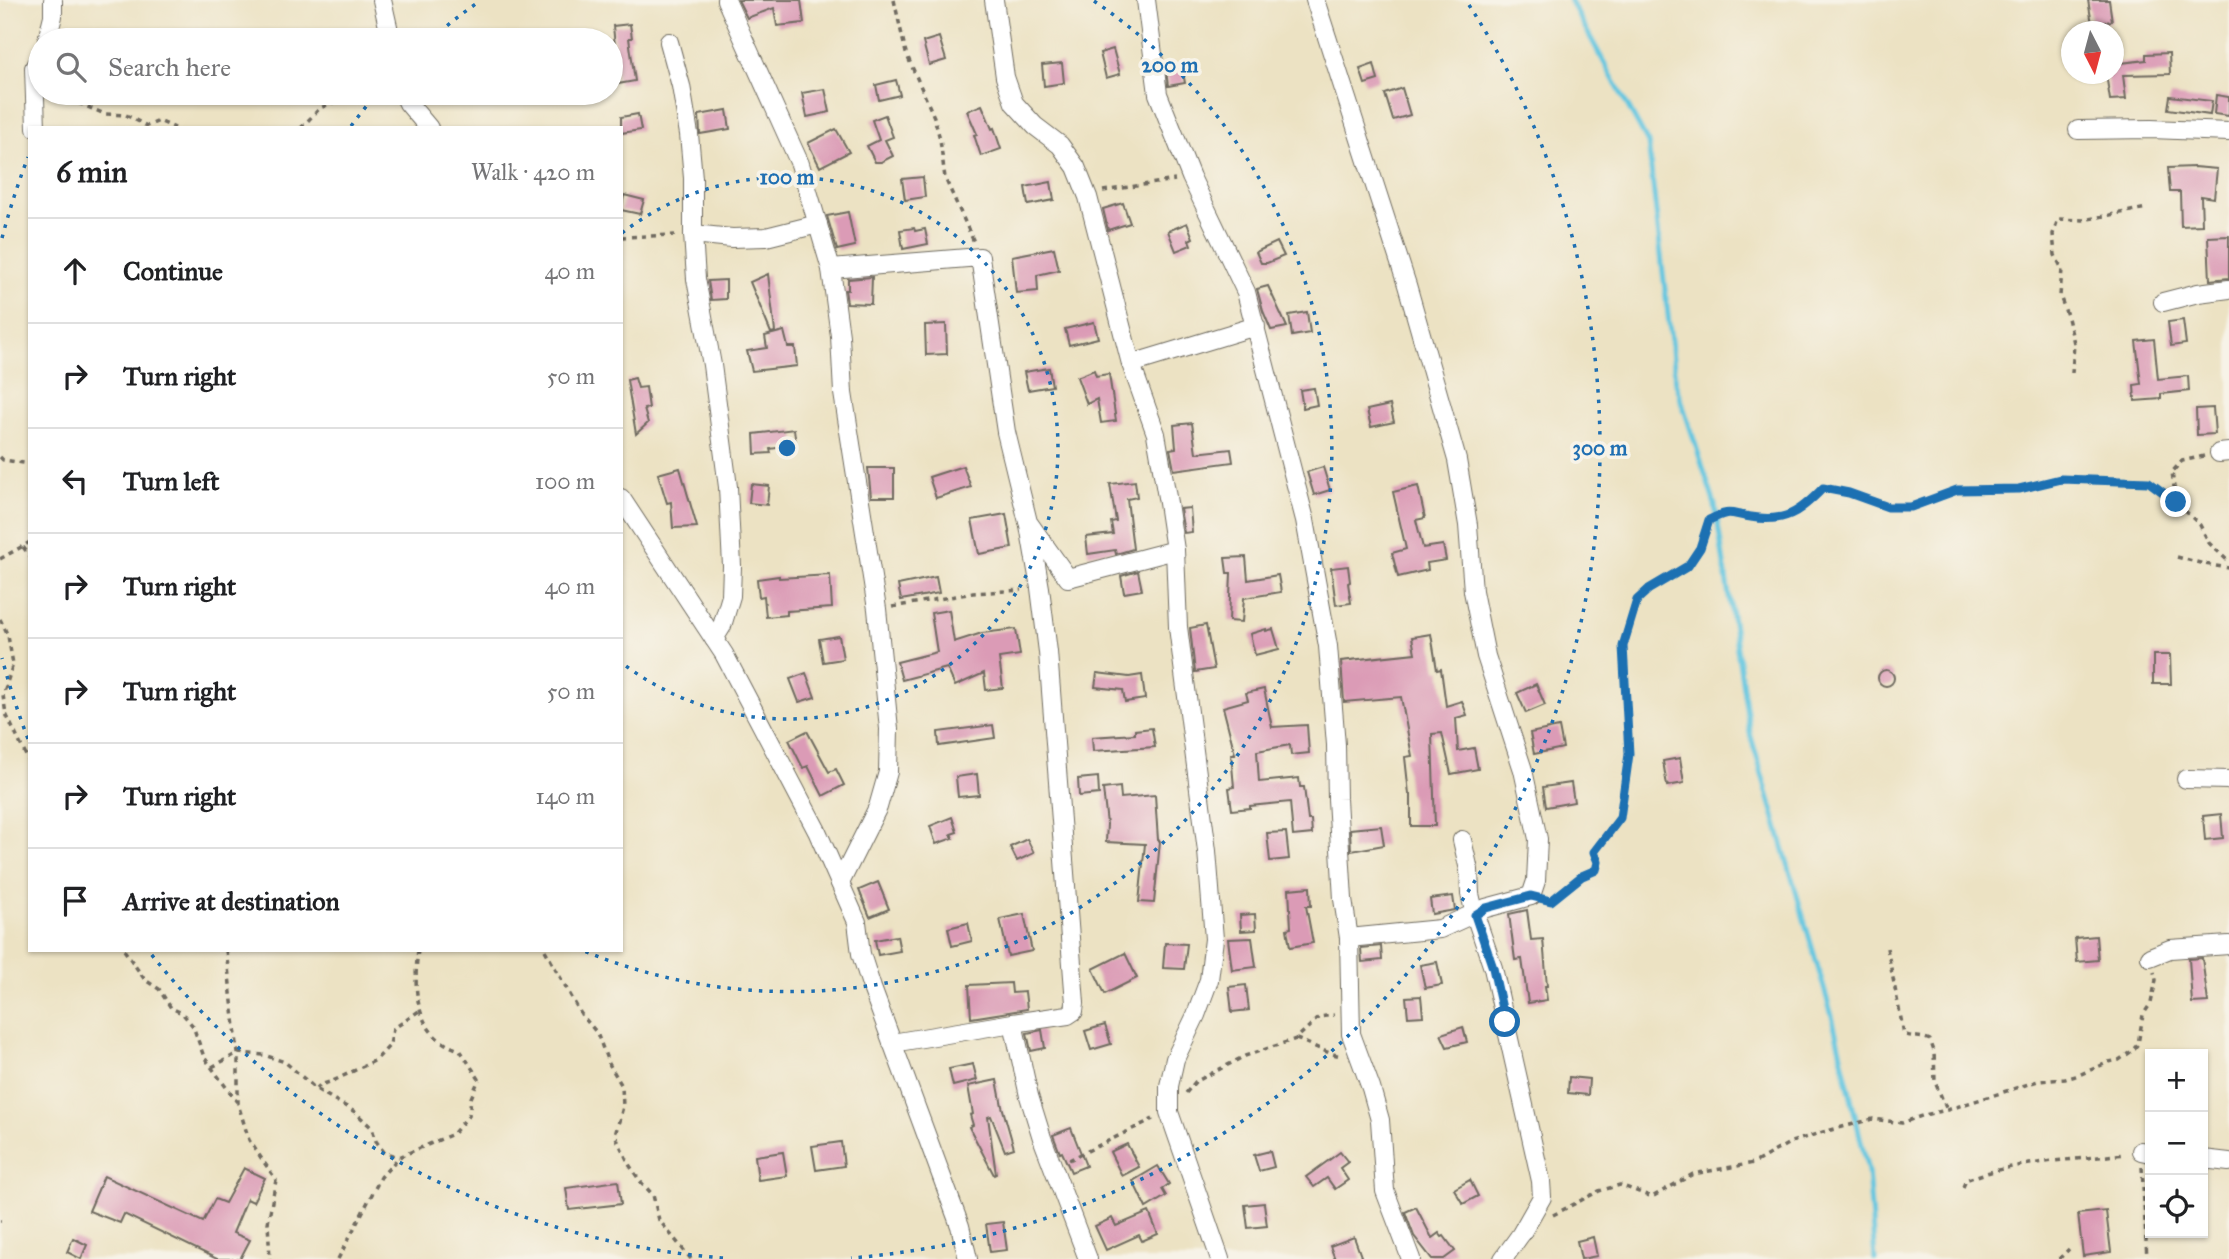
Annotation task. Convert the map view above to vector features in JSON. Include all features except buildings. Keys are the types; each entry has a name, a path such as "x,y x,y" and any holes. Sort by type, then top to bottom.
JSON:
{"street":[{"path":"50,28 53,0"},
{"path":"382,0 388,28"},
{"path":"726,0 800,164 831,269 840,336 843,393 877,609 889,729 888,772 878,807 839,883"},
{"path":"994,0 1005,77 1014,103 1035,126 1060,145 1076,167 1088,197 1131,364 1156,434 1175,550 1178,627 1207,851 1214,939 1209,981 1175,1059 1168,1086 1169,1112 1220,1259"},
{"path":"1146,0 1158,94 1191,177 1246,292 1306,520 1328,646 1336,745 1336,799 1343,899 1349,938 1352,1034 1380,1120 1385,1191 1411,1259"},
{"path":"1315,0 1406,285 1457,460 1468,525 1473,591 1486,656 1523,770 1538,839 1536,881 1531,896 1486,908 1440,929 1349,938"},
{"path":"669,42 681,86 689,134 696,279 708,336 728,487 731,596 722,626 714,639"},
{"path":"35,105 36,126"},
{"path":"410,105 427,126"},
{"path":"2078,130 2229,132"},
{"path":"693,234 732,238 766,237 818,224"},
{"path":"831,269 980,257 1006,432 1028,522 1048,652 1074,1011 1068,1015 892,1043"},
{"path":"2163,302 2229,289"},
{"path":"1131,364 1256,326"},
{"path":"623,502 714,639 817,831 857,922 862,954 960,1226 968,1259"},
{"path":"1028,522 1068,578 1175,550"},
{"path":"2186,779 2229,780"},
{"path":"1462,840 1469,870 1470,894 1493,968 1541,1181 1542,1197 1503,1259"},
{"path":"2150,957 2170,949 2229,945"},
{"path":"1013,1023 1029,1096 1088,1259"},
{"path":"2208,1160 2229,1162"}],"path":[{"path":"894,0 906,54 934,117 946,178 980,257"},
{"path":"83,105 105,114 126,115 147,126 159,121 170,126"},
{"path":"303,126 320,108 327,105"},
{"path":"1088,197 1098,191 1191,177"},
{"path":"2071,373 2074,343 2060,296 2062,269 2055,255 2053,234 2058,219 2083,220 2147,208"},
{"path":"623,237 693,234"},
{"path":"0,457 28,464"},
{"path":"2176,502 2172,472 2182,461"},
{"path":"1531,896 1551,901 1582,876 1596,870 1598,862 1594,852 1620,818 1629,754 1623,646 1637,600 1649,589 1688,566 1700,548 1709,520 1726,512 1752,518 1783,519 1805,507 1823,488 1849,493 1888,507 1911,507 1957,490 2019,489 2061,479 2149,482 2176,502 2200,525 2209,543 2229,562"},
{"path":"0,559 28,543"},
{"path":"23,546 28,553"},
{"path":"2177,557 2229,568"},
{"path":"877,609 973,593 1006,593 1040,588"},
{"path":"0,619 8,636 13,664 3,695 6,714 28,760"},
{"path":"1887,948 1904,1034 1930,1040 1934,1051 1935,1082 1947,1110"},
{"path":"125,952 145,980 159,989 171,1008 182,1013 193,1026 204,1057 238,1104"},
{"path":"226,952 238,1053 238,1104 249,1139 276,1180 268,1223 270,1259"},
{"path":"338,1259 381,1177 399,1157 453,1134 469,1115 471,1098 479,1079 460,1049 448,1046 431,1032 419,1011 418,952"},
{"path":"546,952 581,1014 597,1033 608,1062 622,1086 623,1107 615,1135 630,1166 653,1195 659,1220 691,1259"},
{"path":"1521,1234 1600,1191 1620,1185 1652,1197 1693,1174 1754,1163 1791,1142 1824,1132 1873,1119 1902,1124 2038,1081 2066,1079 2119,1060 2138,1044 2143,1016 2151,1003 2156,979 2150,957"},
{"path":"316,1089 376,1060 390,1045 393,1029 419,1011"},
{"path":"1053,1167 1169,1112 1195,1082 1245,1056 1296,1039 1319,1017 1350,1013"},
{"path":"1296,1039 1333,1055 1359,1058"},
{"path":"212,1068 238,1053 264,1055 285,1062 316,1089 355,1112 372,1128 376,1141 384,1152 399,1157"},
{"path":"1963,1187 1966,1180 1987,1171 2145,1152"},
{"path":"2146,1175 2147,1259"},
{"path":"2059,1259 2069,1248"}],"waterway":[{"path":"1570,0 1648,143 1676,384 1715,505 1750,733 1832,1016 1868,1171 1875,1259"}],"route":[{"path":"1505,1022 1493,968 1475,915 1486,908 1531,896 1551,901 1582,876 1596,870 1598,862 1594,852 1620,818 1629,754 1623,646 1637,600 1649,589 1688,566 1700,548 1709,520 1726,512 1752,518 1783,519 1805,507 1823,488 1849,493 1888,507 1911,507 1957,490 2019,489 2061,479 2149,482 2176,502"}]}
